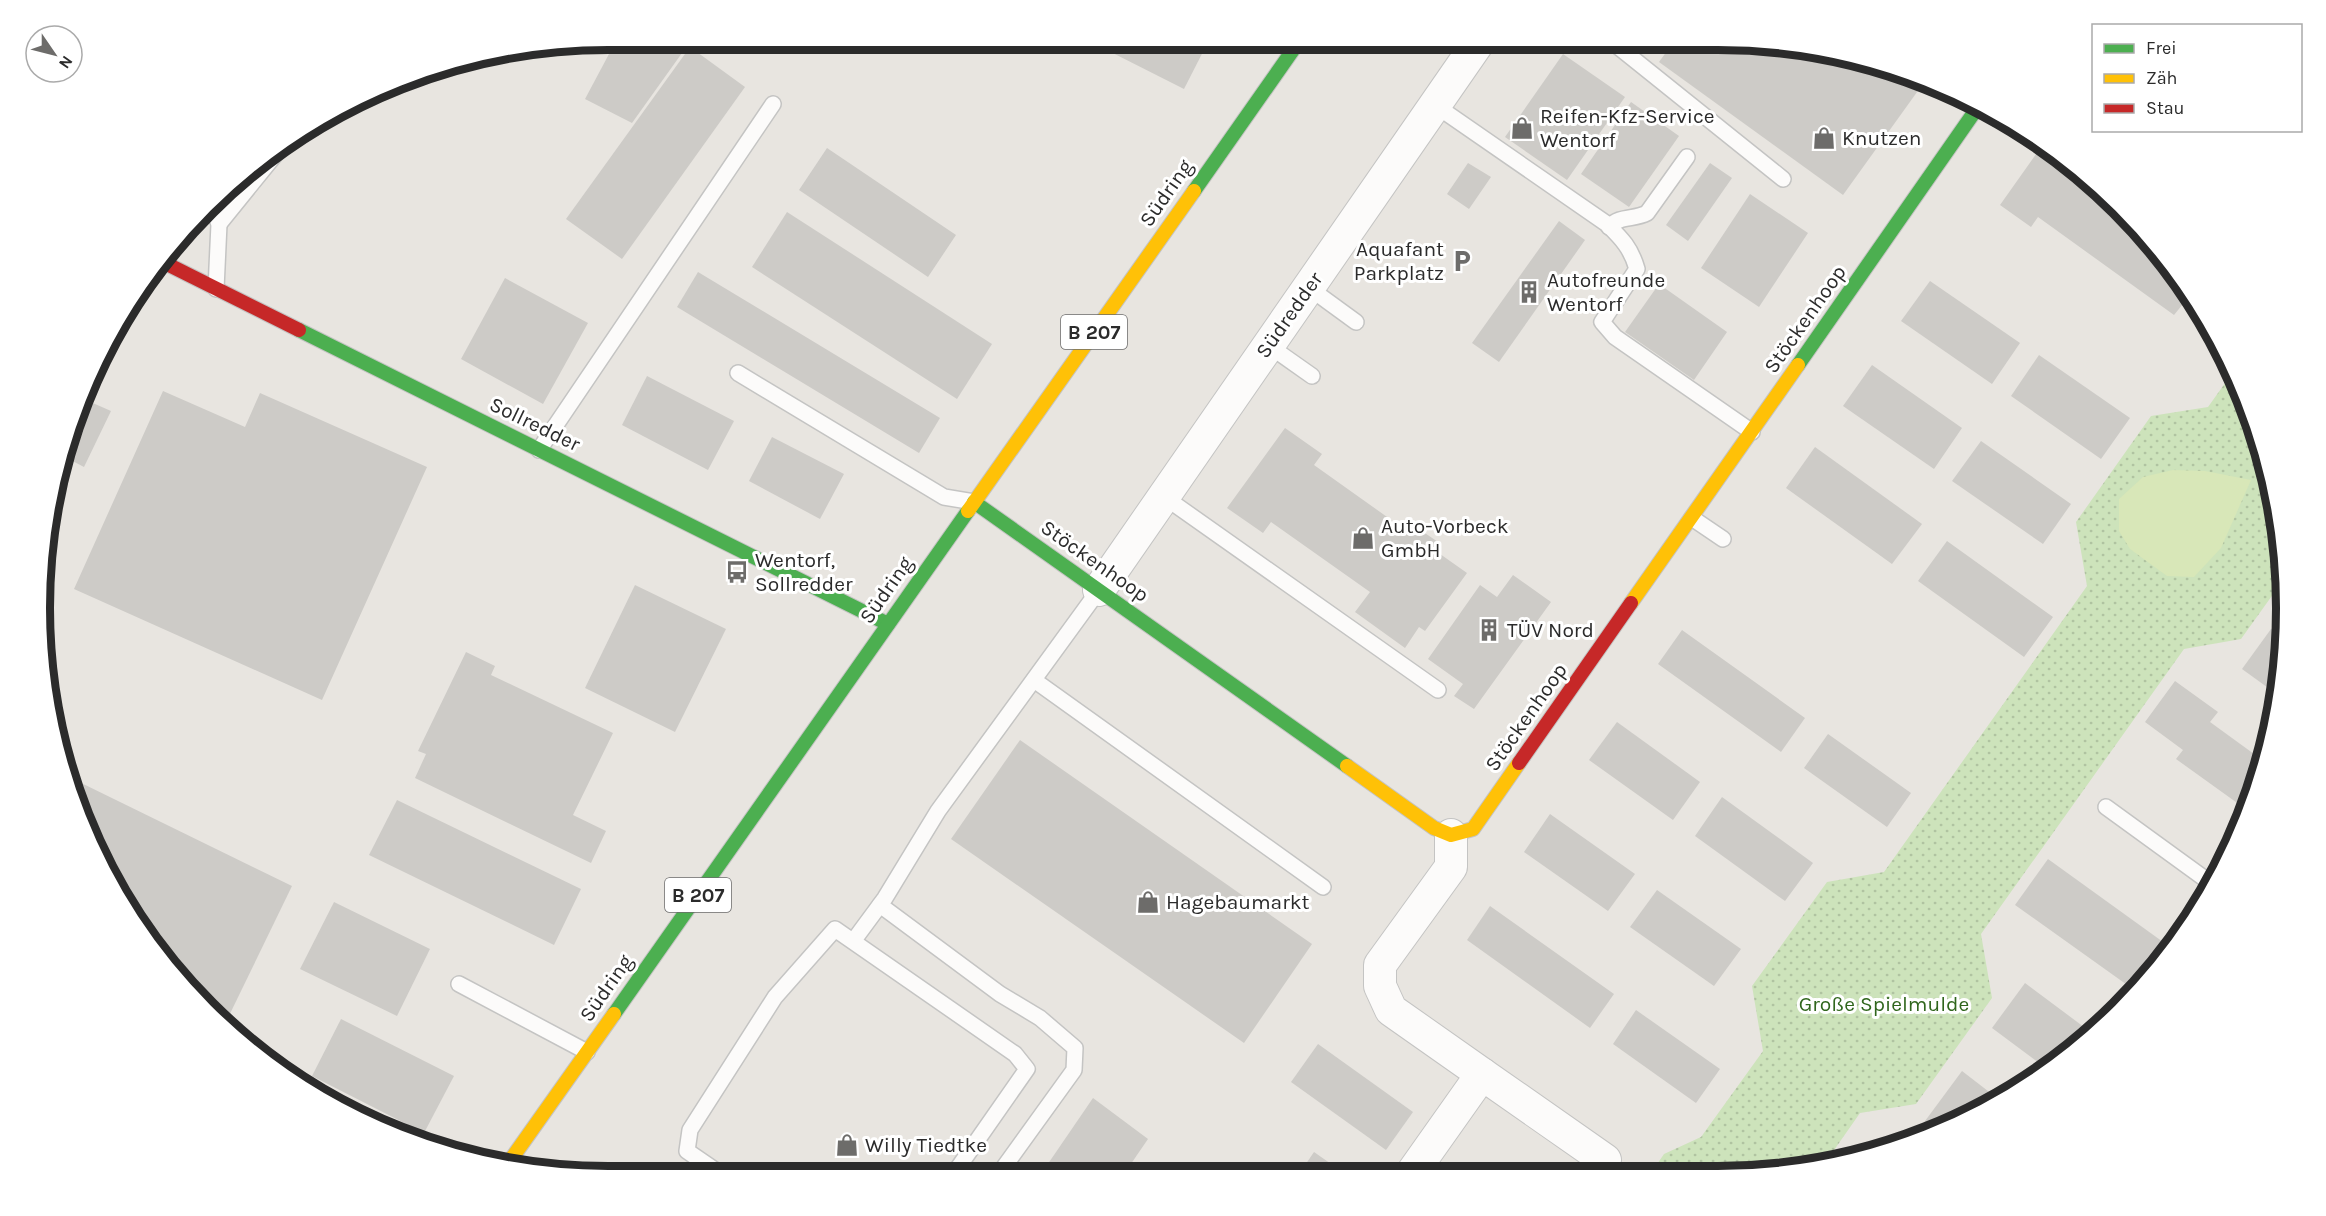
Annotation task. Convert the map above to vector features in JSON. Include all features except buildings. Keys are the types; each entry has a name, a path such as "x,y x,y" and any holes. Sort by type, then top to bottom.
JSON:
{"street":[{"name":"Südring","path":"512,1158 1293,50"},
{"name":"Südredder","path":"1099,590 1473,50"},
{"name":"Stöckenhoop","path":"974,502 1434,828 1451,835 1473,830 1974,112"},
{"name":"Sollredder","path":"168,264 888,624"},
{"path":"1451,835 1451,867 1380,965 1380,986 1391,1010 1605,1160"},
{"path":"1417,1166 1482,1074"}],"lane":[{"path":"1624,50 1685,103 1783,179"},
{"path":"539,450 773,104"},
{"path":"1435,105 1609,226 1632,251 1637,269 1602,322 1615,337 1752,432"},
{"path":"1609,226 1621,219 1639,218 1647,213 1687,157"},
{"path":"219,224 264,168"},
{"path":"214,212 219,224 216,289"},
{"path":"1308,287 1356,322"},
{"path":"1268,345 1312,376"},
{"path":"738,373 944,497 974,502"},
{"path":"1163,496 1438,690"},
{"path":"1692,518 1723,539"},
{"path":"854,940 880,905 938,811 1099,590"},
{"path":"1034,680 1323,887"},
{"path":"2106,807 2206,880"},
{"path":"880,905 1000,994 1040,1018 1075,1048 1074,1070 1005,1166"},
{"path":"709,1166 687,1151 690,1130 774,998 835,929 854,940 1015,1054 1027,1069 959,1166"},
{"path":"459,984 587,1052"}],"green space":[{"name":"Große Spielmulde","path":"2228,380 2247,428 2266,499 2272,535 2276,591 2241,639 2184,649 1981,934 1992,998 1916,1104 1860,1113 1831,1155 1827,1156 1755,1165 1656,1166 1664,1154 1701,1137 1763,1051 1752,986 1827,882 1884,872 2087,586 2076,522 2151,416 2208,407"},
{"path":"2173,470 2205,471 2251,480 2221,548 2194,577 2167,576 2130,549 2119,531 2119,499 2143,477"}],"traffic: fast":[{"path":"1194,191 1293,50"},
{"path":"1798,365 1974,112"},
{"path":"299,330 888,624"},
{"path":"974,502 1347,766"},
{"path":"614,1014 968,511"}],"traffic: slow":[{"path":"968,511 1194,191"},
{"path":"1631,603 1798,365"},
{"path":"1347,766 1434,828 1451,835 1473,829 1519,763"},
{"path":"512,1158 614,1014"}],"traffic: jam":[{"path":"168,264 299,330"},
{"path":"1519,763 1631,603"}],"place":[{"name":"Reifen-Kfz-Service Wentorf","path":"1522,128"},
{"name":"Knutzen","path":"1824,138"},
{"name":"Aquafant Parkplatz","path":"1462,261"},
{"name":"Autofreunde Wentorf","path":"1529,292"},
{"name":"Auto-Vorbeck GmbH","path":"1363,538"},
{"name":"Wentorf, Sollredder","path":"737,572"},
{"name":"TÜV Nord","path":"1489,630"},
{"name":"Hagebaumarkt","path":"1148,902"},
{"name":"Willy Tiedtke","path":"847,1145"}]}
